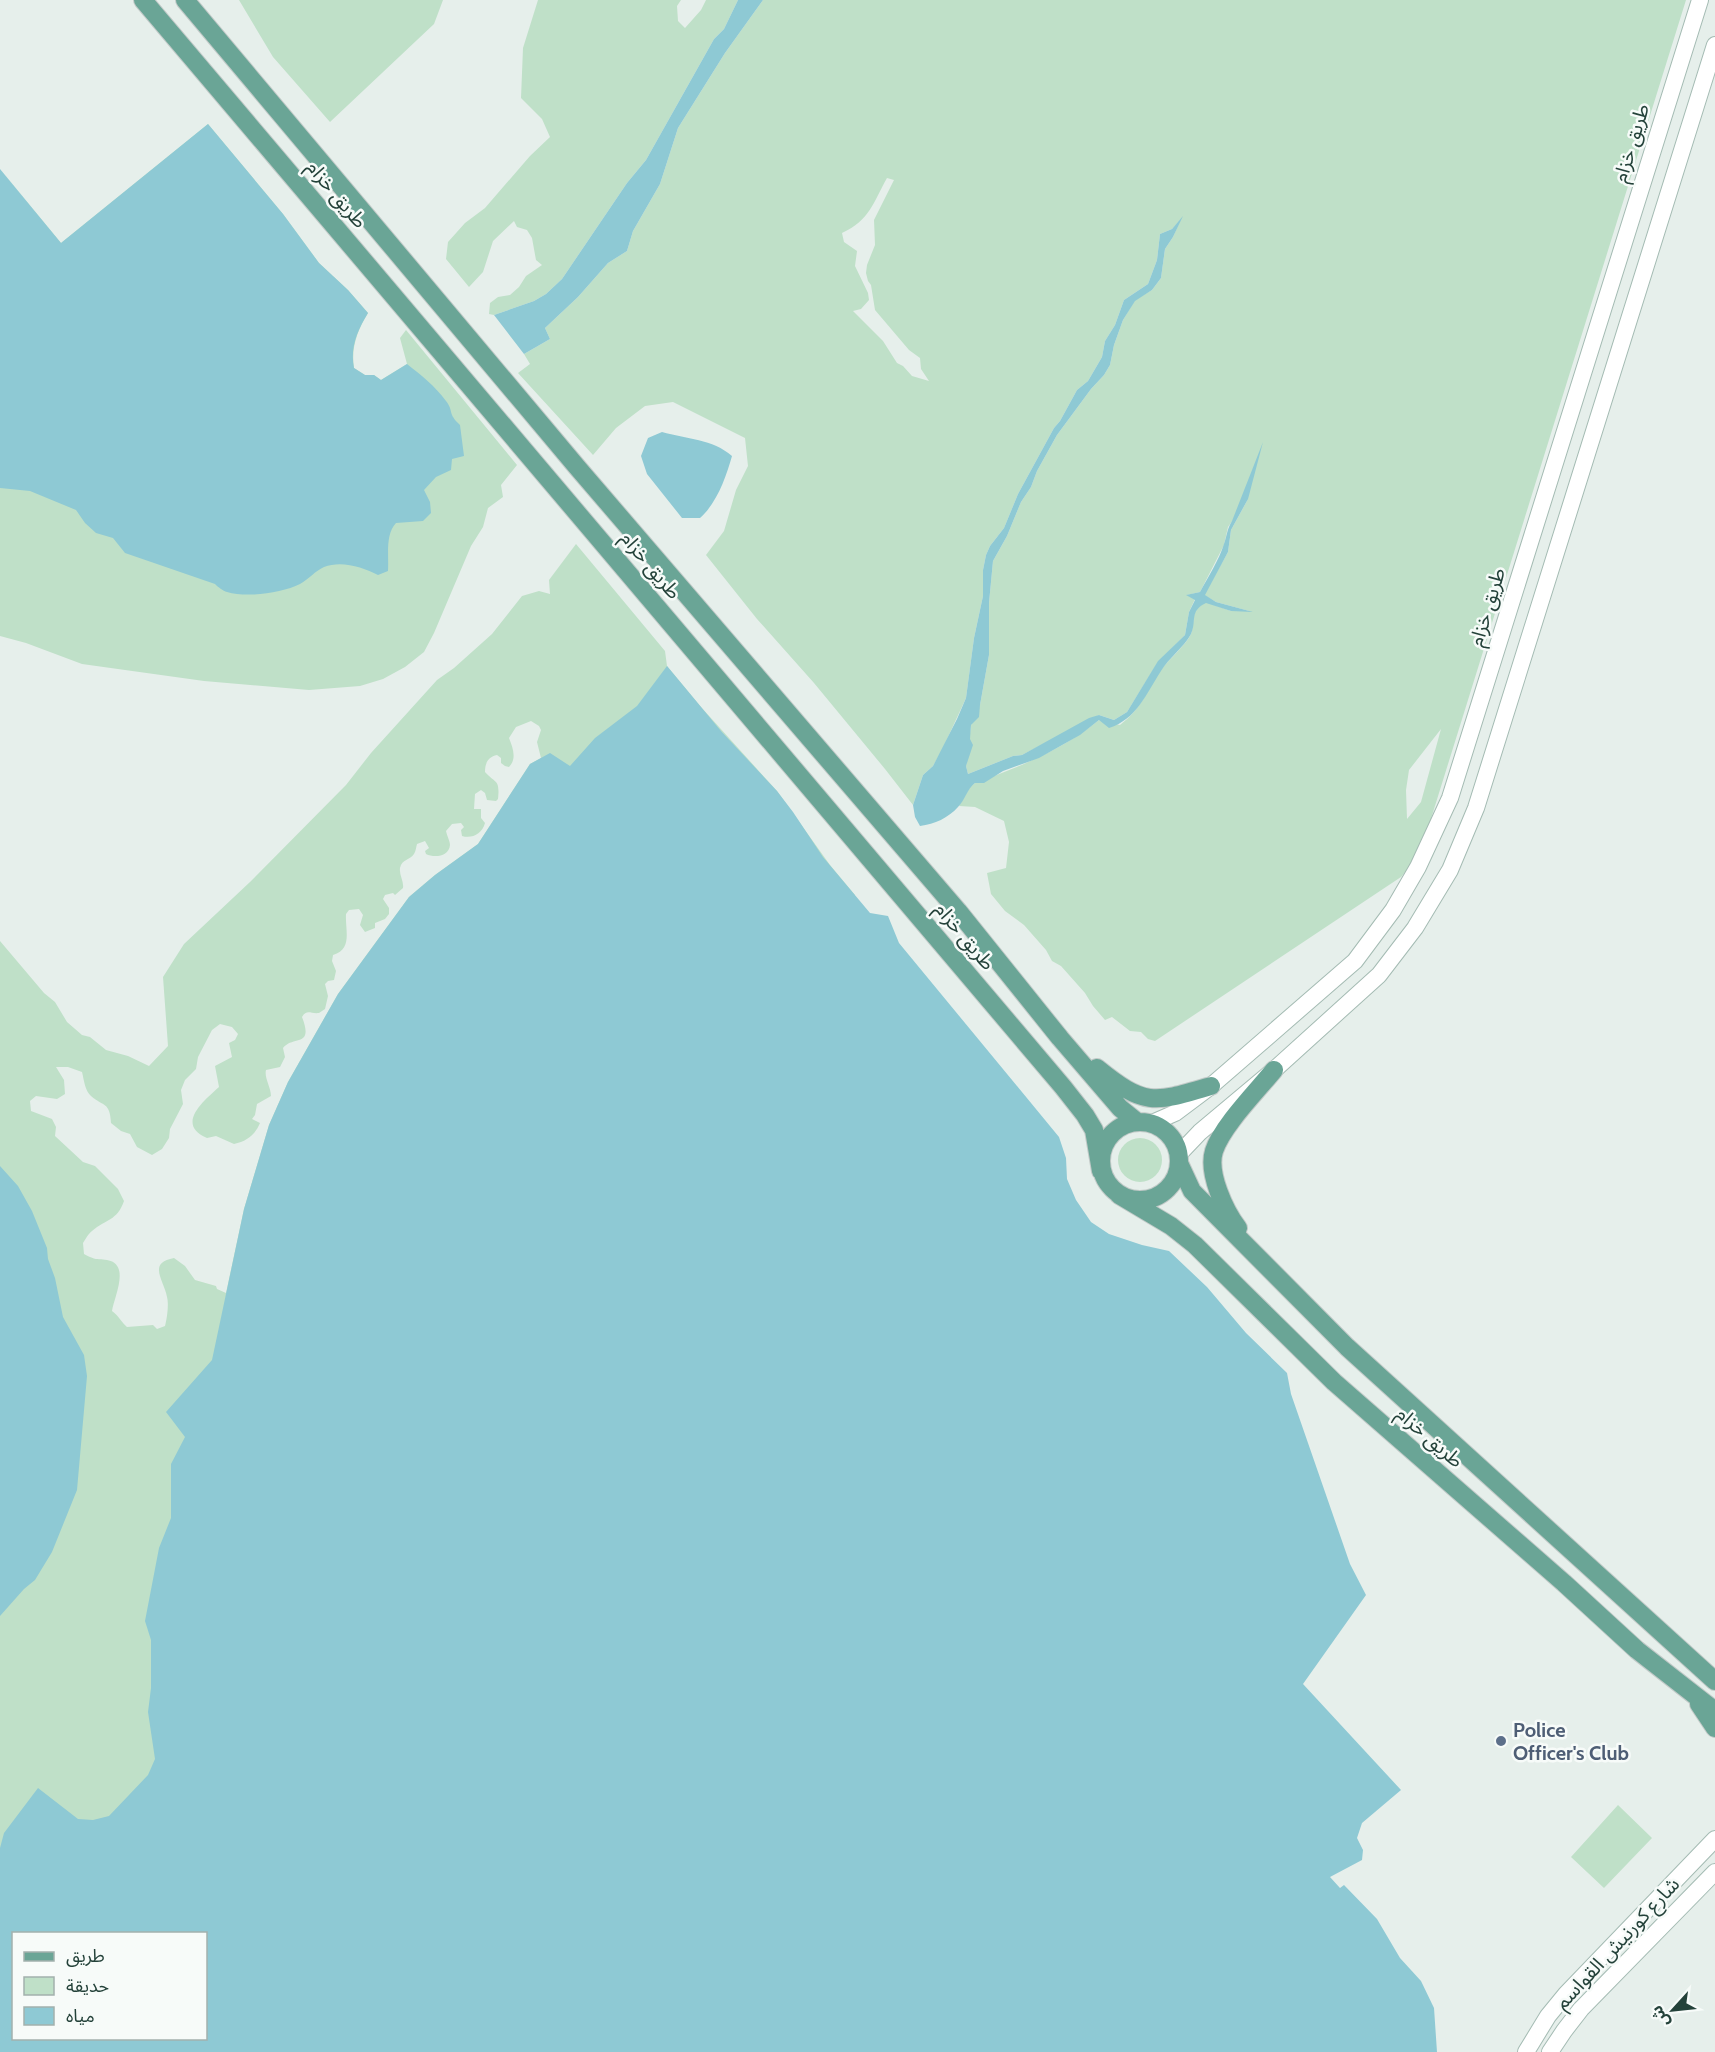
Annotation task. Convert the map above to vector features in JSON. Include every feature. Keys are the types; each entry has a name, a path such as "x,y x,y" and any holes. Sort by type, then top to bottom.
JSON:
{"main road":[{"name":"طريق خزام","path":"143,0 1063,1087 1094,1130 1101,1171"},
{"name":"طريق خزام","path":"185,0 577,467 958,911 1060,1038 1120,1108 1144,1122 1174,1113 1210,1086 1355,961 1393,910 1418,867 1450,798 1700,0"},
{"path":"1179,1158 1200,1132 1274,1070 1378,975 1415,928 1450,870 1476,808 1715,47"},
{"path":"1540,511 1550,527 1556,530 1563,529"},
{"path":"1060,1038 1119,1086 1145,1098 1166,1099 1210,1086"},
{"path":"1272,1273 1231,1220 1220,1196 1214,1173 1213,1152 1224,1131 1274,1070"},
{"path":"1144,1122 1169,1134 1175,1143 1179,1169 1173,1183 1162,1194 1149,1200 1133,1200 1119,1195 1108,1185 1101,1171 1101,1153 1108,1137 1116,1128 1127,1123 1144,1122"},
{"name":"طريق خزام","path":"1179,1158 1192,1191 1347,1347 1715,1681"},
{"name":"طريق خزام","path":"1119,1195 1171,1226 1195,1245 1334,1382 1564,1583 1637,1650 1715,1711"},
{"path":"1696,1665 1715,1674"},
{"path":"1689,1690 1715,1728"},
{"name":"شارع كورنيش القواسم","path":"1526,2052 1548,2016 1566,1994 1715,1839"},
{"name":"شارع كورنيش القواسم","path":"1550,2052 1581,2009 1715,1872"}],"green space":[{"path":"239,0 443,0 434,24 330,122 273,57"},
{"path":"538,0 681,0 677,6 678,21 685,28 701,10 706,0 738,0 724,29 714,39 646,160 627,183 562,279 546,294 534,301 494,315 489,314 490,303 498,297 510,295 526,276 542,265 536,260 532,238 527,230 517,227 514,221 493,241 483,272 469,287 446,259 448,242 465,223 485,208 530,156 550,137 542,119 521,98 523,48"},
{"path":"763,0 1686,0 1420,854 1401,877 1155,1041 1148,1039 1141,1032 1130,1031 1112,1017 1105,1020 1085,993 1061,966 1052,961 1046,950 1024,925 1005,911 991,894 987,873 1006,868 1009,842 1004,821 975,807 959,806 970,787 975,783 1055,749 1099,720 1120,725 1139,706 1161,670 1189,638 1195,612 1201,605 1206,602 1231,611 1249,611 1216,602 1204,595 1228,552 1231,530 1248,499 1228,527 1224,545 1200,592 1187,595 1195,599 1189,612 1185,635 1158,662 1127,712 1114,720 1099,715 1022,755 1013,756 968,774 966,766 971,725 980,705 989,655 989,603 993,561 1057,435 1110,365 1123,320 1135,300 1152,290 1161,278 1165,249 1181,219 1172,229 1160,234 1157,260 1148,284 1124,300 1115,325 1105,341 1102,357 1088,381 1077,390 1054,428 1018,494 1004,528 990,546 983,570 983,596 974,638 966,698 942,750 933,766 923,775 913,805 706,555 724,531 736,490 748,466 745,438 673,402 645,406 616,428 593,455 518,373 530,364 524,354 550,339 545,328 578,297 608,263 627,251 633,231 660,184 678,128 725,53","holes":["887,178 894,180 874,220 875,245 866,273 871,285 875,310 909,350 920,358 921,369 929,381 912,376 897,363 883,341 853,311 861,309 869,300 855,266 857,251 844,242 842,233 865,216","1441,729 1421,802 1407,819 1406,790 1409,770"]},
{"path":"208,124 283,214 319,263 348,290 368,313 356,340 353,354 354,368 365,375 374,375 381,380 407,364 400,338 406,330 517,465 501,485 503,497 488,508 483,527 471,546 424,652 405,667 383,679 360,686 309,690 204,681 82,664 0,636 0,452 298,536 0,169 61,243"},
{"path":"576,544 665,651 667,666 777,791 830,865 855,895 222,1703 16,1932 12,1932 12,1937 0,1950 0,941 44,993 55,1002 67,1022 82,1035 90,1037 106,1050 128,1056 149,1066 168,1046 163,977 184,944 250,882 346,785 371,753 437,680 492,634 522,596 539,591 550,594 549,580","holes":["531,721 541,730 537,742 541,758 530,764 478,844 409,897 338,994 288,1082 269,1125 244,1209 226,1293 217,1289 216,1286 195,1280 185,1266 174,1258 166,1260 159,1268 168,1300 165,1326 157,1329 153,1325 127,1327 112,1311 119,1282 118,1268 107,1260 84,1254 83,1243 92,1231 118,1212 124,1201 118,1189 95,1166 83,1162 55,1136 56,1127 52,1119 31,1111 30,1101 36,1096 57,1099 65,1094 64,1080 56,1067 68,1067 82,1072 87,1091 108,1108 111,1123 121,1131 130,1134 137,1147 152,1155 162,1149 169,1138 170,1129 183,1104 181,1090 185,1080 196,1069 198,1057 212,1030 220,1024 232,1027 238,1034 235,1040 229,1043 232,1057 215,1066 219,1087 196,1112 193,1126 207,1138 216,1136 234,1144 250,1137 260,1123 252,1119 257,1104 271,1096 266,1070 280,1067 285,1057 283,1048 304,1037 306,1033 302,1017 307,1012 319,1013 325,1009 328,996 325,984 334,980 336,971 332,961 333,955 346,944 346,914 349,910 359,909 363,915 360,925 365,932 375,928 375,923 385,919 389,914 389,908 383,899 385,895 393,893 395,895 403,888 400,868 402,863 414,854 417,844 425,841 429,848 425,851 426,854 441,856 449,849 450,843 446,831 452,824 461,823 464,827 461,830 462,836 469,837 479,833 485,823 481,818 481,809 474,809 475,794 481,790 485,793 487,800 496,801 498,799 498,785 485,772 488,761 497,755 501,758 501,763 509,767 514,757 509,738 516,727"]},
{"path":"1140,1138 1155,1145 1162,1160 1155,1175 1140,1182 1125,1175 1118,1160 1125,1145"},
{"path":"1618,1805 1652,1838 1604,1888 1571,1857"}],"water":[{"path":"738,0 763,0 725,53 678,128 660,184 633,231 627,251 608,263 578,297 545,328 550,339 524,354 494,315 534,301 546,294 562,279 627,183 646,160 714,39 724,29"},
{"path":"208,124 283,214 319,263 348,290 368,313 355,340 354,368 365,375 374,375 381,380 407,364 442,396 453,418 460,425 464,456 452,459 451,470 436,477 424,490 430,502 431,513 423,521 396,523 389,539 388,571 378,575 359,567 338,564 324,567 300,584 284,590 264,594 235,594 215,584 125,553 113,538 96,533 76,510 30,491 0,488 0,169 61,243"},
{"path":"1183,216 1165,249 1161,278 1152,290 1135,301 1123,320 1110,365 1057,435 993,561 989,603 989,655 979,717 971,725 970,739 973,745 966,766 968,774 1013,756 1022,755 1089,718 1099,715 1114,720 1127,712 1158,661 1185,635 1189,612 1195,600 1186,595 1200,592 1216,562 1263,442 1248,499 1231,530 1228,552 1205,595 1216,602 1253,612 1231,611 1206,603 1201,606 1195,613 1193,629 1188,639 1164,666 1140,705 1127,719 1109,728 1099,720 1080,735 1039,758 1003,771 984,783 975,783 950,814 936,822 920,826 915,817 913,805 923,775 933,766 966,698 974,638 983,596 983,570 986,555 1004,528 1018,494 1054,428 1077,390 1088,381 1102,357 1105,341 1115,325 1124,300 1148,284 1157,260 1160,234 1172,229"},
{"path":"662,432 708,443 725,450 732,456 716,497 700,518 682,518 647,474 641,456 648,438"},
{"path":"667,666 721,731 777,791 823,857 870,913 888,916 899,943 1059,1137 1066,1158 1067,1179 1076,1200 1091,1222 1109,1234 1169,1251 1207,1287 1246,1333 1287,1373 1291,1394 1350,1564 1366,1595 1303,1684 1401,1790 1362,1823 1357,1838 1363,1850 1362,1860 1330,1877 1340,1888 1344,1885 1377,1919 1400,1958 1421,1981 1434,2008 1437,2052 0,2052 0,1848 4,1833 38,1788 78,1819 93,1820 109,1816 148,1775 155,1759 148,1712 151,1688 151,1640 145,1621 159,1548 171,1518 171,1464 185,1437 166,1412 212,1360 244,1209 269,1125 288,1082 338,994 409,897 478,844 530,764 550,753 570,766 595,738 637,706"},
{"path":"0,1166 18,1186 32,1211 47,1248 63,1317 84,1355 87,1376 77,1490 52,1552 35,1580 0,1616"}],"place":[{"name":"Police Officer's Club","path":"1501,1741"}]}
